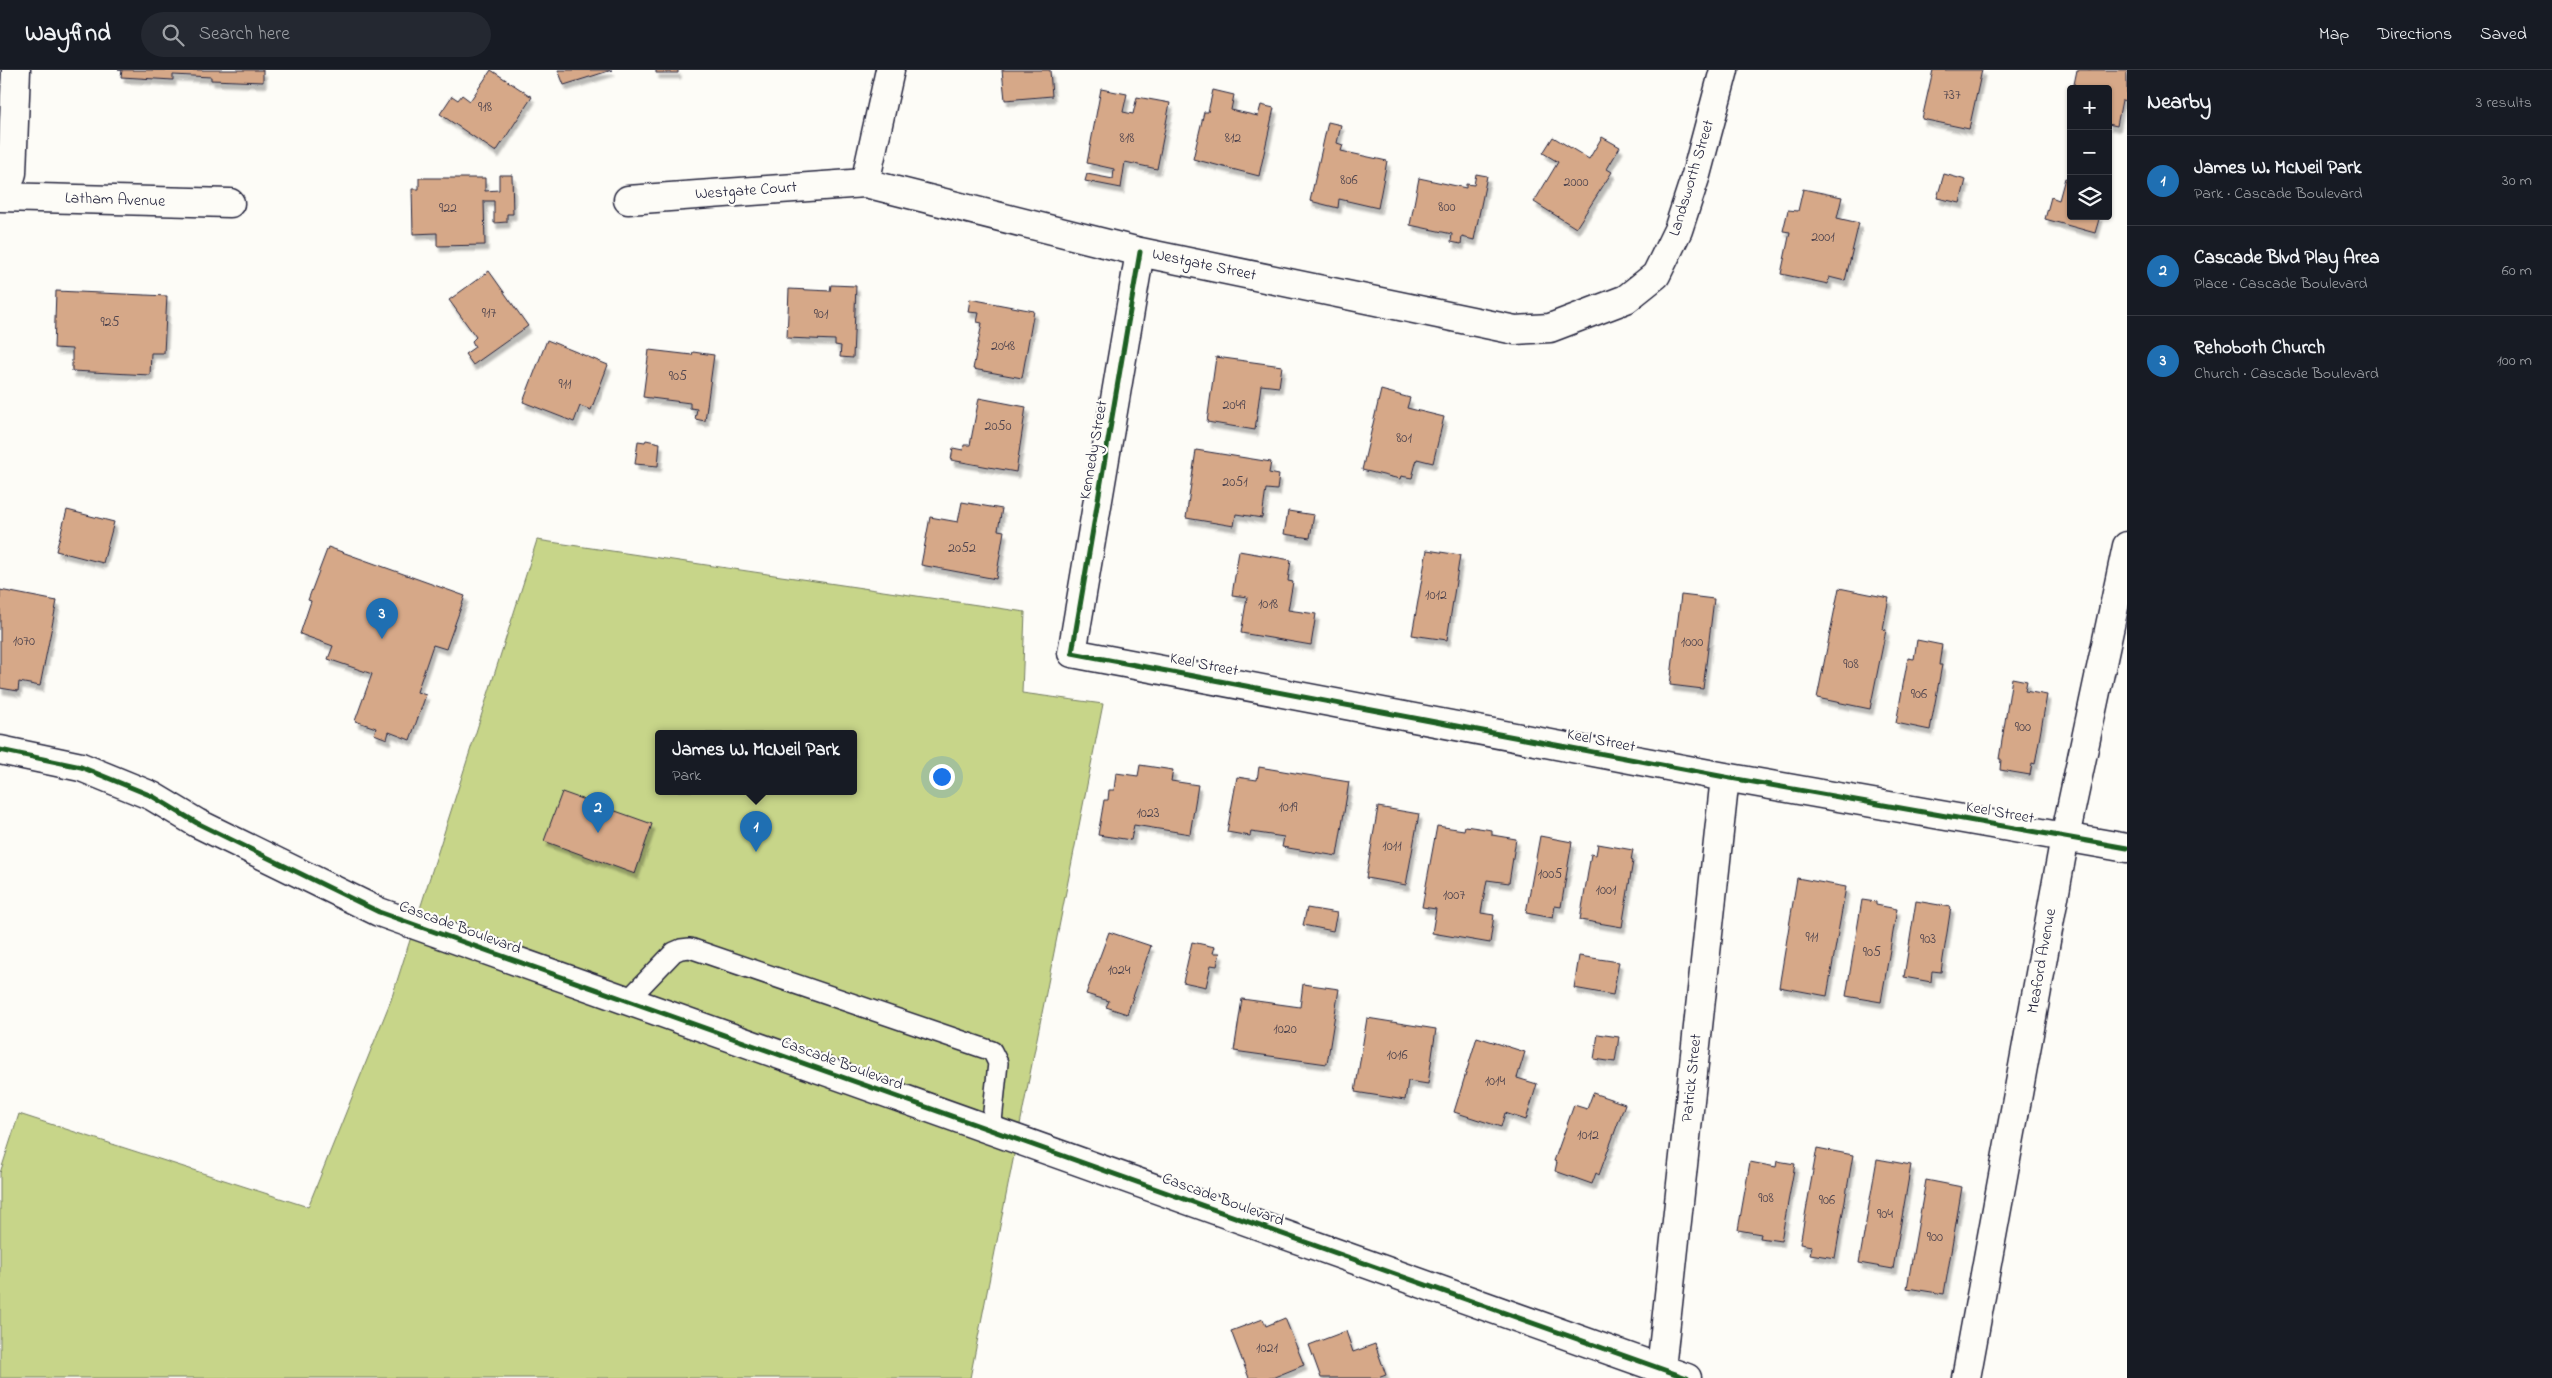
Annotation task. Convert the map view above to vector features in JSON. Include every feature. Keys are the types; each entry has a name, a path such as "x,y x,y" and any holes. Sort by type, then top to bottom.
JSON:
{"street":[{"path":"0,196 8,186 12,173 16,70"},
{"path":"865,183 890,70"},
{"name":"Landsworth Street","path":"1626,299 1656,275 1678,230 1696,175 1724,70"},
{"name":"Westgate Court","path":"628,200 865,183"},
{"name":"Westgate Street","path":"865,183 1140,252 1514,330 1550,328 1626,299"},
{"name":"Latham Avenue","path":"0,196 230,203"},
{"name":"Kennedy Street","path":"1072,652 1140,252"},
{"name":"Meaford Avenue","path":"1966,1378 2065,837 2127,546"},
{"name":"Keel Street","path":"1072,652 1725,777 2127,848"},
{"name":"Cascade Boulevard","path":"0,750 88,770 152,796 197,823 379,912 991,1131 1660,1374 1687,1378"},
{"name":"Patrick Street","path":"1660,1374 1725,777"}],"lane":[{"path":"627,1001 674,952 690,948 992,1051 998,1062 991,1131"}],"green space":[{"path":"537,540 1025,612 1022,693 1103,704 970,1378 0,1378 0,1173 19,1114 308,1207 391,1000"}],"building":[{"path":"122,70 263,70 263,82 211,80 211,77 173,75 173,80 121,77"},
{"path":"491,70 532,97 496,152 440,114 452,96 458,100 462,95 470,101"},
{"path":"558,70 612,70 564,85"},
{"path":"656,70 678,70 678,73 656,73"},
{"path":"1002,70 1050,70 1052,96 1005,100"},
{"path":"1933,70 1982,70 1969,129 1922,119"},
{"path":"2077,70 2127,70 2127,101 2122,100 2117,126 2112,125 2112,85 2074,85"},
{"path":"1101,89 1127,94 1123,112 1133,114 1137,97 1170,103 1157,169 1125,162 1121,188 1085,181 1087,174 1113,179 1114,169 1087,163"},
{"path":"1213,90 1234,95 1231,110 1258,116 1261,105 1274,108 1259,176 1193,159 1204,112 1208,112"},
{"path":"1328,122 1341,125 1337,143 1343,145 1341,151 1387,161 1378,208 1339,199 1338,208 1310,201"},
{"path":"1553,137 1589,159 1602,137 1620,147 1607,169 1612,172 1576,228 1534,202 1558,162 1543,153"},
{"path":"1476,174 1487,176 1474,240 1462,237 1461,244 1451,242 1452,234 1410,225 1419,178 1466,188 1466,184 1474,185"},
{"path":"1944,174 1966,180 1960,203 1937,198"},
{"path":"499,175 512,175 513,214 507,214 507,222 494,223 494,201 484,201 485,245 437,246 437,233 413,234 412,189 419,189 419,178 485,178 485,191 499,190"},
{"path":"2065,178 2067,179 2067,220 2099,220 2095,233 2045,219 2051,197 2059,200"},
{"path":"1803,189 1842,197 1837,218 1859,223 1845,281 1829,277 1828,284 1781,274 1790,232 1783,231 1788,210 1798,211"},
{"path":"489,271 528,326 473,365 465,354 475,347 472,341 476,337 449,300"},
{"path":"831,285 856,286 853,358 840,357 841,346 835,345 835,340 787,338 789,289 830,291"},
{"path":"56,291 167,296 164,353 151,353 150,375 72,371 72,349 54,348"},
{"path":"970,299 1034,311 1022,378 973,369 982,323 977,322 979,313 968,312"},
{"path":"547,340 608,365 591,410 580,406 574,422 523,402"},
{"path":"649,350 692,355 693,352 714,355 705,421 695,419 697,409 690,408 690,403 643,397"},
{"path":"1216,357 1282,366 1279,387 1261,385 1255,430 1207,422"},
{"path":"1381,390 1410,398 1407,408 1444,417 1433,463 1417,459 1412,478 1401,476 1400,479 1362,470"},
{"path":"979,398 1026,407 1016,472 951,460 953,448 963,450 964,445 970,445"},
{"path":"646,440 660,443 658,466 635,464 638,441 645,442"},
{"path":"1196,450 1271,462 1269,473 1279,475 1277,490 1266,489 1262,518 1236,514 1234,526 1186,518"},
{"path":"962,502 1002,509 998,530 1004,531 996,579 921,565 930,517 958,522"},
{"path":"67,510 114,522 103,563 56,551"},
{"path":"1288,511 1314,515 1310,538 1284,534"},
{"path":"328,547 465,596 446,649 433,645 417,692 426,695 410,740 389,732 387,739 374,734 376,728 355,721 372,674 328,659 333,646 300,634 311,601 308,600"},
{"path":"1427,550 1460,555 1447,640 1412,635"},
{"path":"1239,551 1291,560 1288,581 1293,582 1288,610 1316,614 1311,645 1241,633 1247,597 1232,595"},
{"path":"1839,588 1889,598 1883,629 1886,630 1870,709 1817,698"},
{"path":"0,590 57,601 40,686 19,682 18,691 0,688"},
{"path":"1681,595 1714,599 1703,689 1670,685"},
{"path":"1917,640 1942,645 1939,665 1942,665 1930,730 1896,723 1908,658 1914,659"},
{"path":"2012,678 2027,681 2025,691 2047,695 2035,764 2032,763 2030,775 2000,770 2001,759 1999,759"},
{"path":"1140,765 1173,770 1171,781 1198,785 1190,834 1134,825 1131,840 1098,835 1104,800 1108,800 1109,790 1114,790 1116,773 1138,776"},
{"path":"1259,767 1349,782 1337,856 1282,847 1284,837 1251,832 1250,836 1227,832 1237,777 1257,780"},
{"path":"562,792 652,824 635,874 544,841"},
{"path":"1378,807 1419,814 1406,885 1366,878"},
{"path":"1437,826 1464,830 1465,826 1492,830 1492,835 1516,839 1509,883 1487,880 1481,913 1494,915 1490,943 1432,933 1436,909 1422,907"},
{"path":"1540,836 1572,842 1561,907 1555,906 1553,918 1526,913"},
{"path":"1598,844 1633,850 1631,860 1633,861 1622,927 1580,920 1591,854 1596,855"},
{"path":"1797,878 1846,887 1827,996 1779,987"},
{"path":"1862,900 1876,902 1876,905 1897,909 1881,1002 1846,996"},
{"path":"1916,901 1951,907 1941,972 1932,971 1931,982 1904,977"},
{"path":"1307,908 1337,913 1333,931 1303,925"},
{"path":"1109,932 1151,946 1127,1014 1106,1007 1109,1001 1086,994"},
{"path":"1192,942 1215,947 1213,953 1220,953 1217,966 1211,965 1206,987 1183,982"},
{"path":"1579,956 1619,962 1613,995 1574,988"},
{"path":"1303,984 1339,989 1327,1064 1234,1051 1242,999 1300,1007"},
{"path":"1367,1018 1436,1029 1428,1084 1408,1081 1405,1100 1355,1092"},
{"path":"1598,1034 1619,1037 1615,1062 1594,1059"},
{"path":"1477,1037 1525,1052 1517,1078 1537,1084 1526,1120 1505,1113 1501,1127 1454,1112"},
{"path":"1593,1093 1625,1104 1599,1175 1596,1173 1592,1184 1555,1171 1557,1162 1554,1161 1574,1105 1587,1109"},
{"path":"1817,1148 1853,1155 1835,1258 1810,1254 1812,1246 1800,1244"},
{"path":"1877,1159 1911,1165 1893,1269 1859,1263"},
{"path":"1777,1161 1795,1164 1781,1241 1760,1238 1761,1234 1738,1230 1750,1162 1776,1167"},
{"path":"1926,1180 1962,1187 1944,1294 1907,1288"},
{"path":"1285,1318 1304,1365 1272,1378 1249,1378 1231,1331 1263,1319 1266,1326"},
{"path":"1346,1331 1353,1352 1375,1344 1386,1375 1378,1378 1321,1378 1309,1345"}],"cycle path":[{"path":"1140,252 1072,653 1725,777 2127,848"},
{"path":"0,750 81,767 152,796 197,823 379,912 1687,1378"}],"place":[{"name":"Rehoboth Church","path":"382,639"},
{"name":"Cascade Blvd Play Area","path":"598,833"},
{"name":"James W. McNeil Park","path":"756,852"}]}
